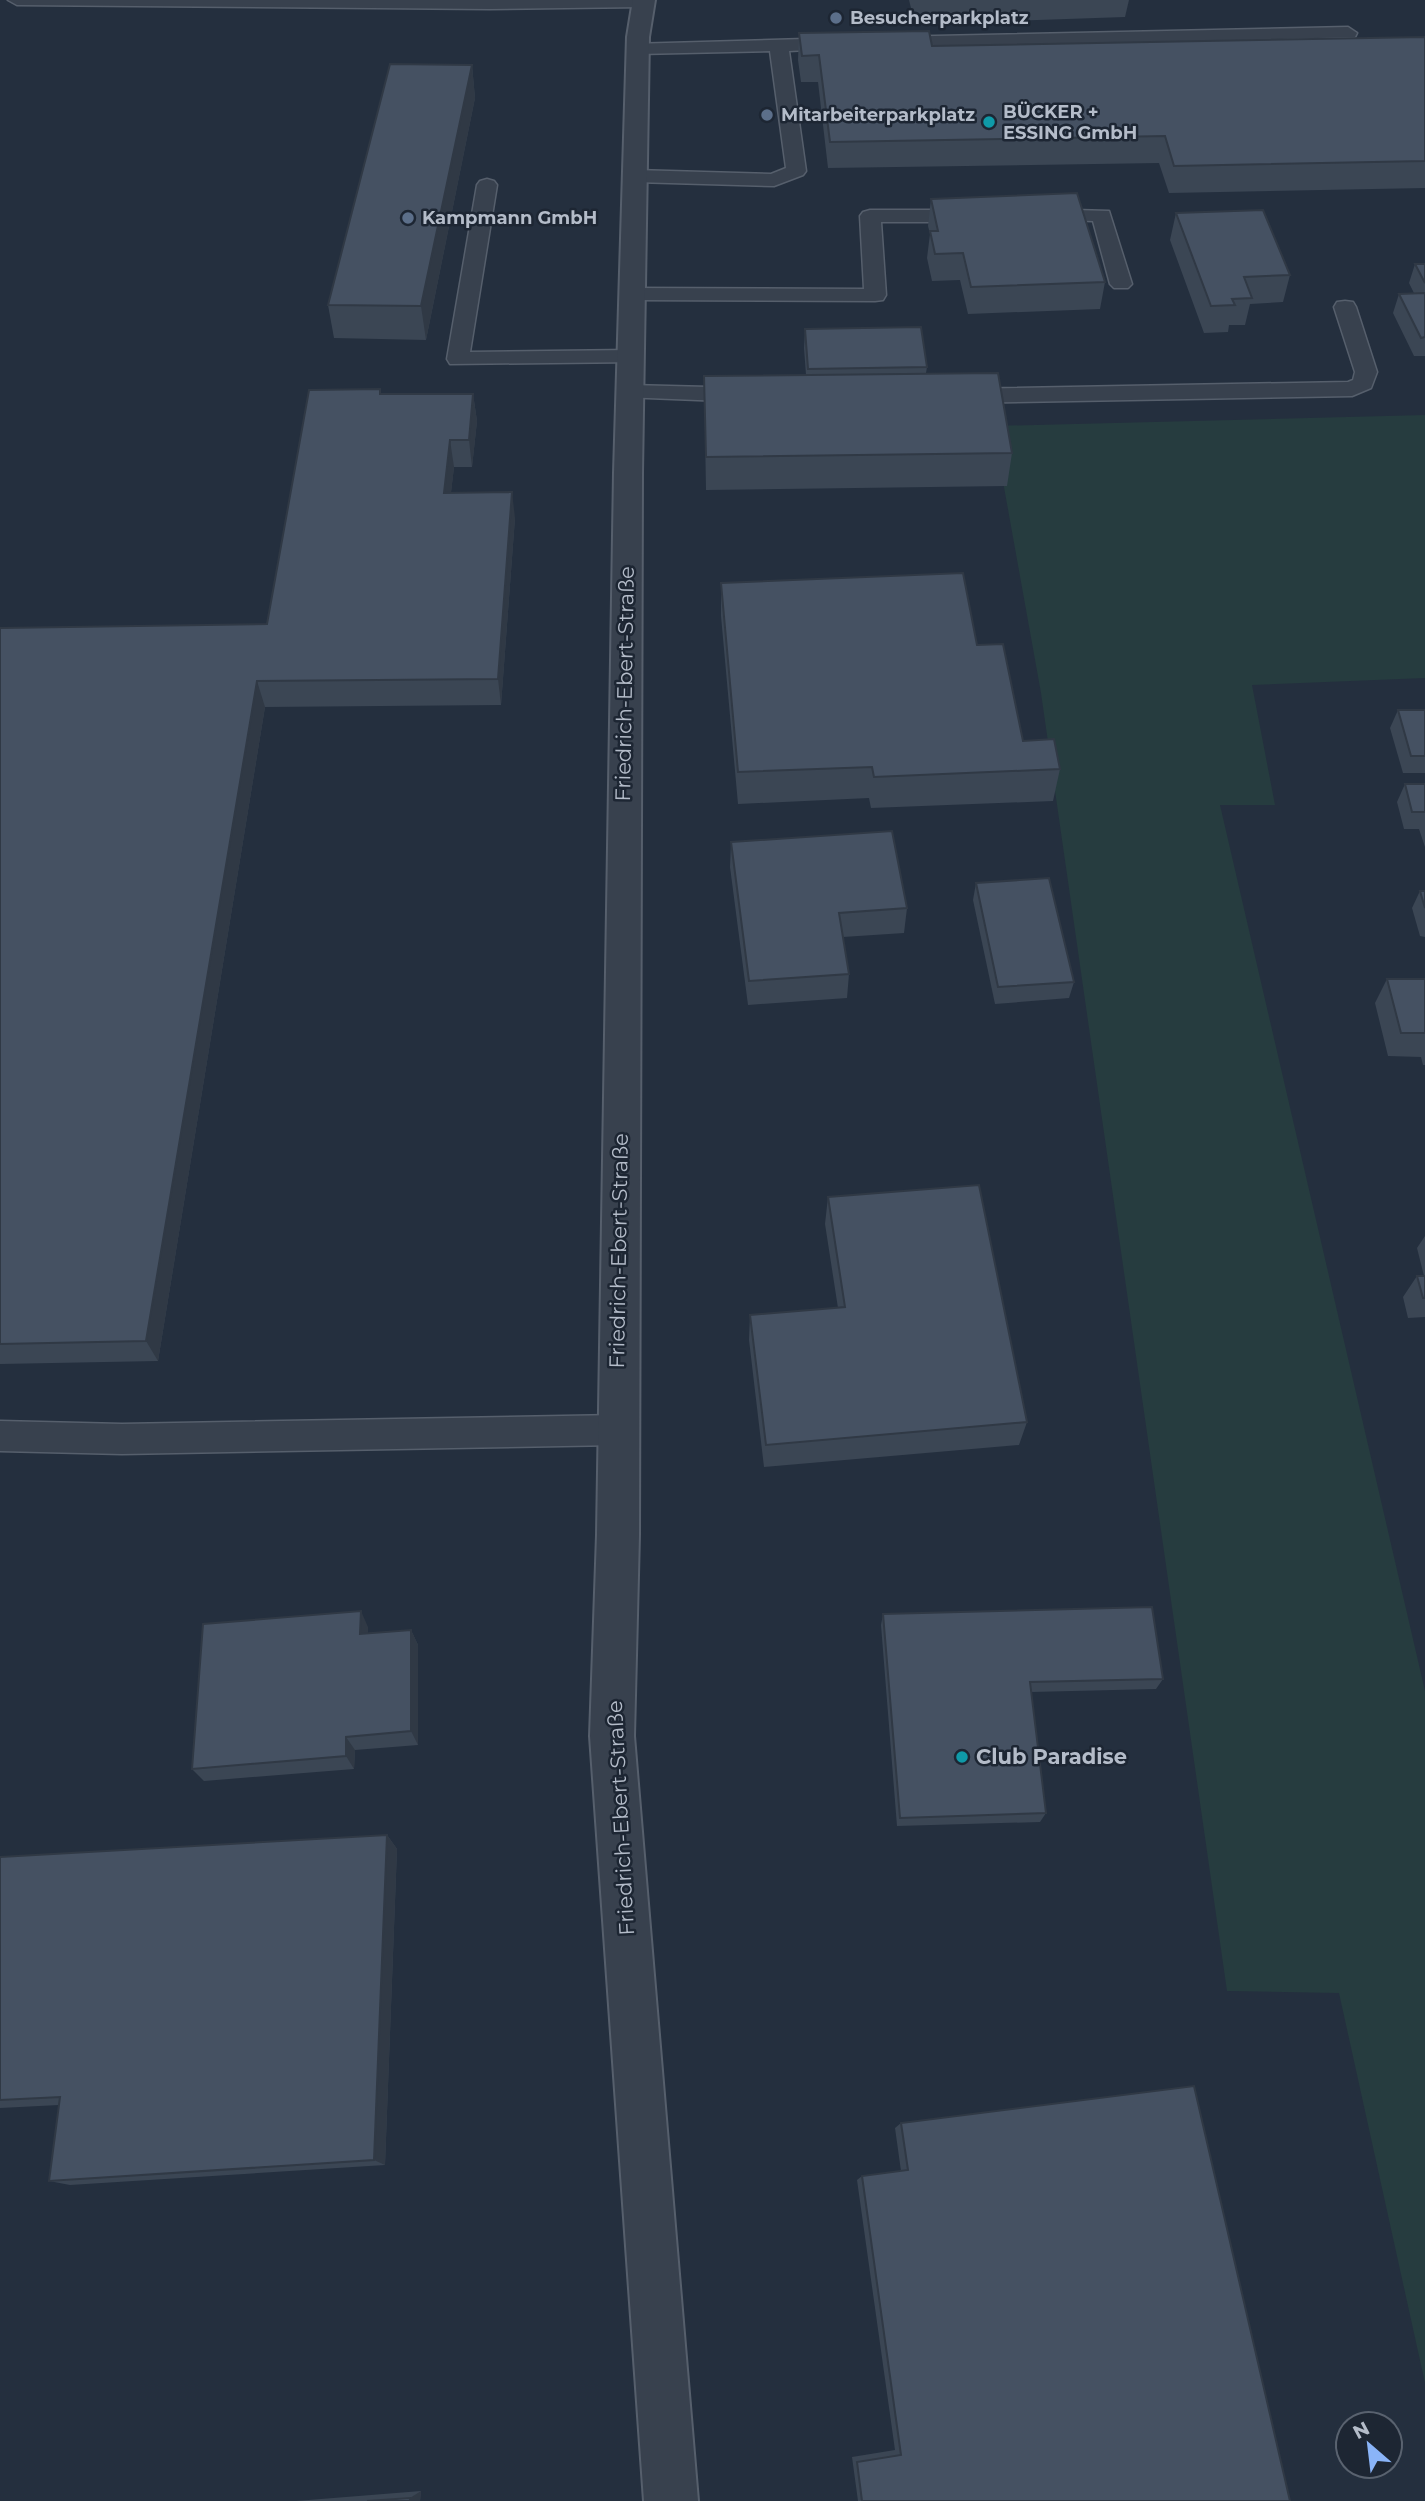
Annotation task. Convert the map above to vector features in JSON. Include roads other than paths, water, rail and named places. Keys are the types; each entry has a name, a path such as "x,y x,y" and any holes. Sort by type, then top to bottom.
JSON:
{"street":[{"name":"Friedrich-Ebert-Straße","path":"644,1 638,48 630,392 618,1535 612,1737 671,2501"}],"lane":[{"path":"17,0 490,4 644,1"},
{"path":"638,48 1348,33"},
{"path":"635,176 774,180 796,171 779,45"},
{"path":"487,185 458,359 631,357"},
{"path":"1020,216 1102,215 1121,284"},
{"path":"632,294 875,295 870,216 993,216"},
{"path":"932,397 1352,389 1363,383 1366,372 1345,307"},
{"path":"630,392 767,395"},
{"path":"0,1436 122,1439 618,1430"}],"place":[{"name":"Besucherparkplatz","path":"836,18"},
{"name":"Mitarbeiterparkplatz","path":"767,115"},
{"name":"BÜCKER + ESSING GmbH","path":"989,122"},
{"name":"Kampmann GmbH","path":"408,218"},
{"name":"Club Paradise","path":"962,1757"}]}
